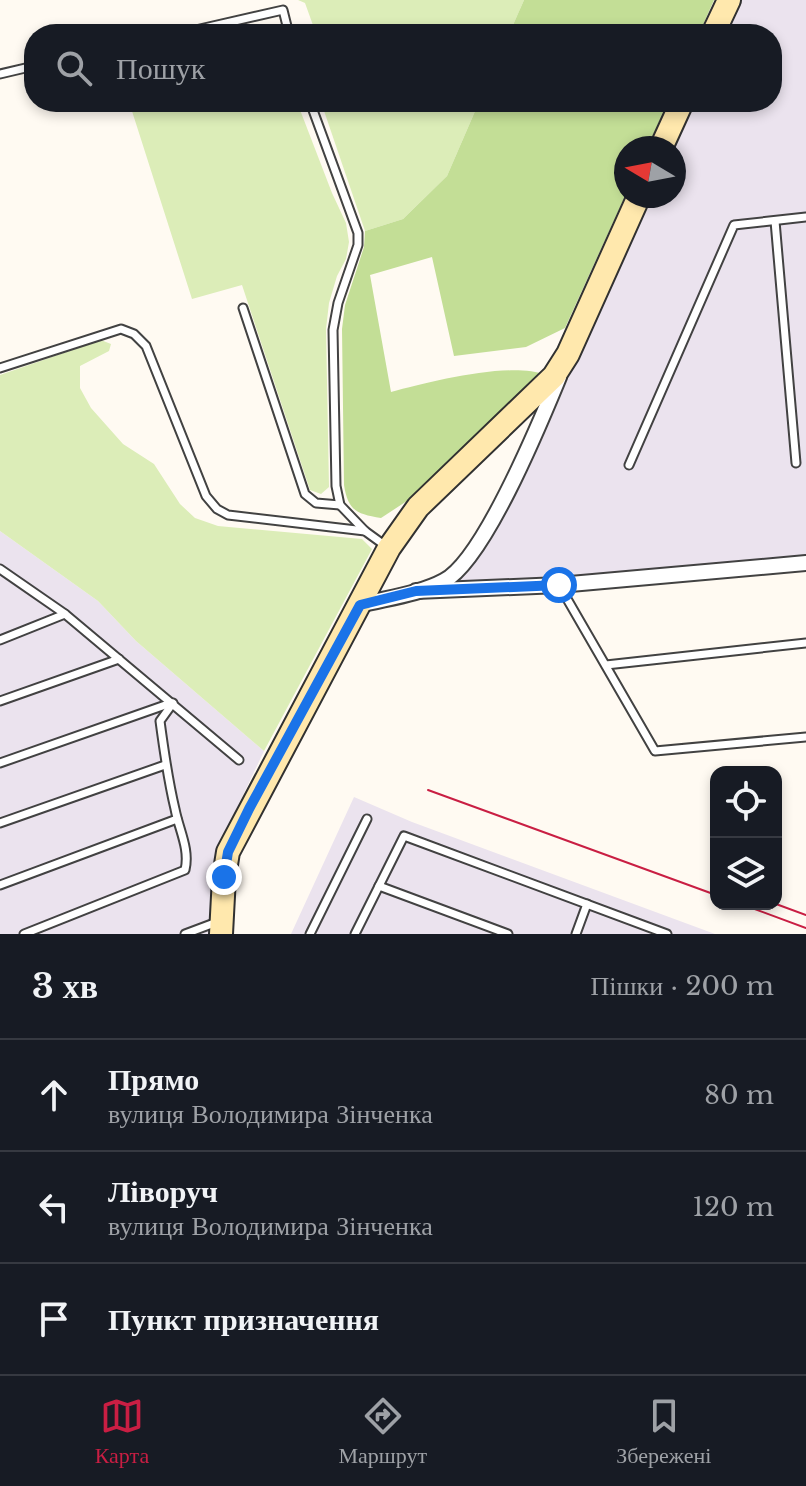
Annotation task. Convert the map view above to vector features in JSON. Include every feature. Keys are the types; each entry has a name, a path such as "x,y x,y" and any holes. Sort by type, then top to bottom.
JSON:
{"main road":[{"path":"718,24 729,0"},
{"path":"666,136 677,112"},
{"path":"222,927 228,852 389,548 418,507 554,376 568,354 634,208"}],"street":[{"path":"360,605 443,582 459,572 505,496 543,417 568,354"},
{"path":"416,591 559,585 806,563"}],"lane":[{"path":"222,24 283,10 286,24"},
{"path":"0,74 24,68"},
{"path":"314,112 358,233 358,245 338,303 333,330 336,486 340,505 365,531 389,548"},
{"path":"629,465 734,225 806,217"},
{"path":"775,221 796,463"},
{"path":"243,308 305,494 316,503 340,505"},
{"path":"0,368 121,329 134,334 146,346 206,496 217,509 228,515 365,531"},
{"path":"0,569 65,614 239,760"},
{"path":"0,582 12,577"},
{"path":"559,585 655,751 806,737"},
{"path":"0,640 65,614"},
{"path":"606,665 806,643"},
{"path":"0,701 119,659"},
{"path":"0,763 173,703"},
{"path":"24,934 185,870 188,857 165,765 160,721 173,703"},
{"path":"0,823 165,765"},
{"path":"0,885 177,819"},
{"path":"310,934 367,819"},
{"path":"355,934 404,836 667,934"},
{"path":"379,886 508,934"},
{"path":"576,934 587,904"},
{"path":"185,934 222,927"}],"shaded area":[{"path":"729,0 806,0 806,559 416,591 469,559 633,208 686,208 686,136 666,136 677,112 782,112 782,24 718,24"},
{"path":"0,531 98,601 136,641 264,751 217,850 209,934 0,934"},
{"path":"354,797 412,822 715,934 291,934"}],"green space":[{"path":"298,0 524,0 513,24 313,24 305,3"},
{"path":"524,0 714,0 703,24 513,24"},
{"path":"132,112 301,112 346,223 349,242 346,259 329,303 326,329 329,487 321,494 310,490 242,285 192,299"},
{"path":"324,112 475,112 447,176 403,219 365,231"},
{"path":"475,112 663,112 652,136 614,136 614,208 620,208 565,328 526,347 454,356 432,257 370,275 391,392 491,372 512,370 546,375 467,444 413,497 381,518 355,510 348,501 344,485 342,329 345,305 364,247 365,231 403,219 447,176"},
{"path":"101,340 111,344 109,351 80,366 80,388 91,408 123,444 154,464 180,504 195,518 218,526 362,539 372,549 264,751 136,641 98,601 0,531 0,375"}],"tram line":[{"path":"428,790 710,893"},
{"path":"782,906 806,915"},
{"path":"757,910 806,928"}],"route":[{"path":"224,877 228,852 249,809 360,605 416,591 559,585"}]}
